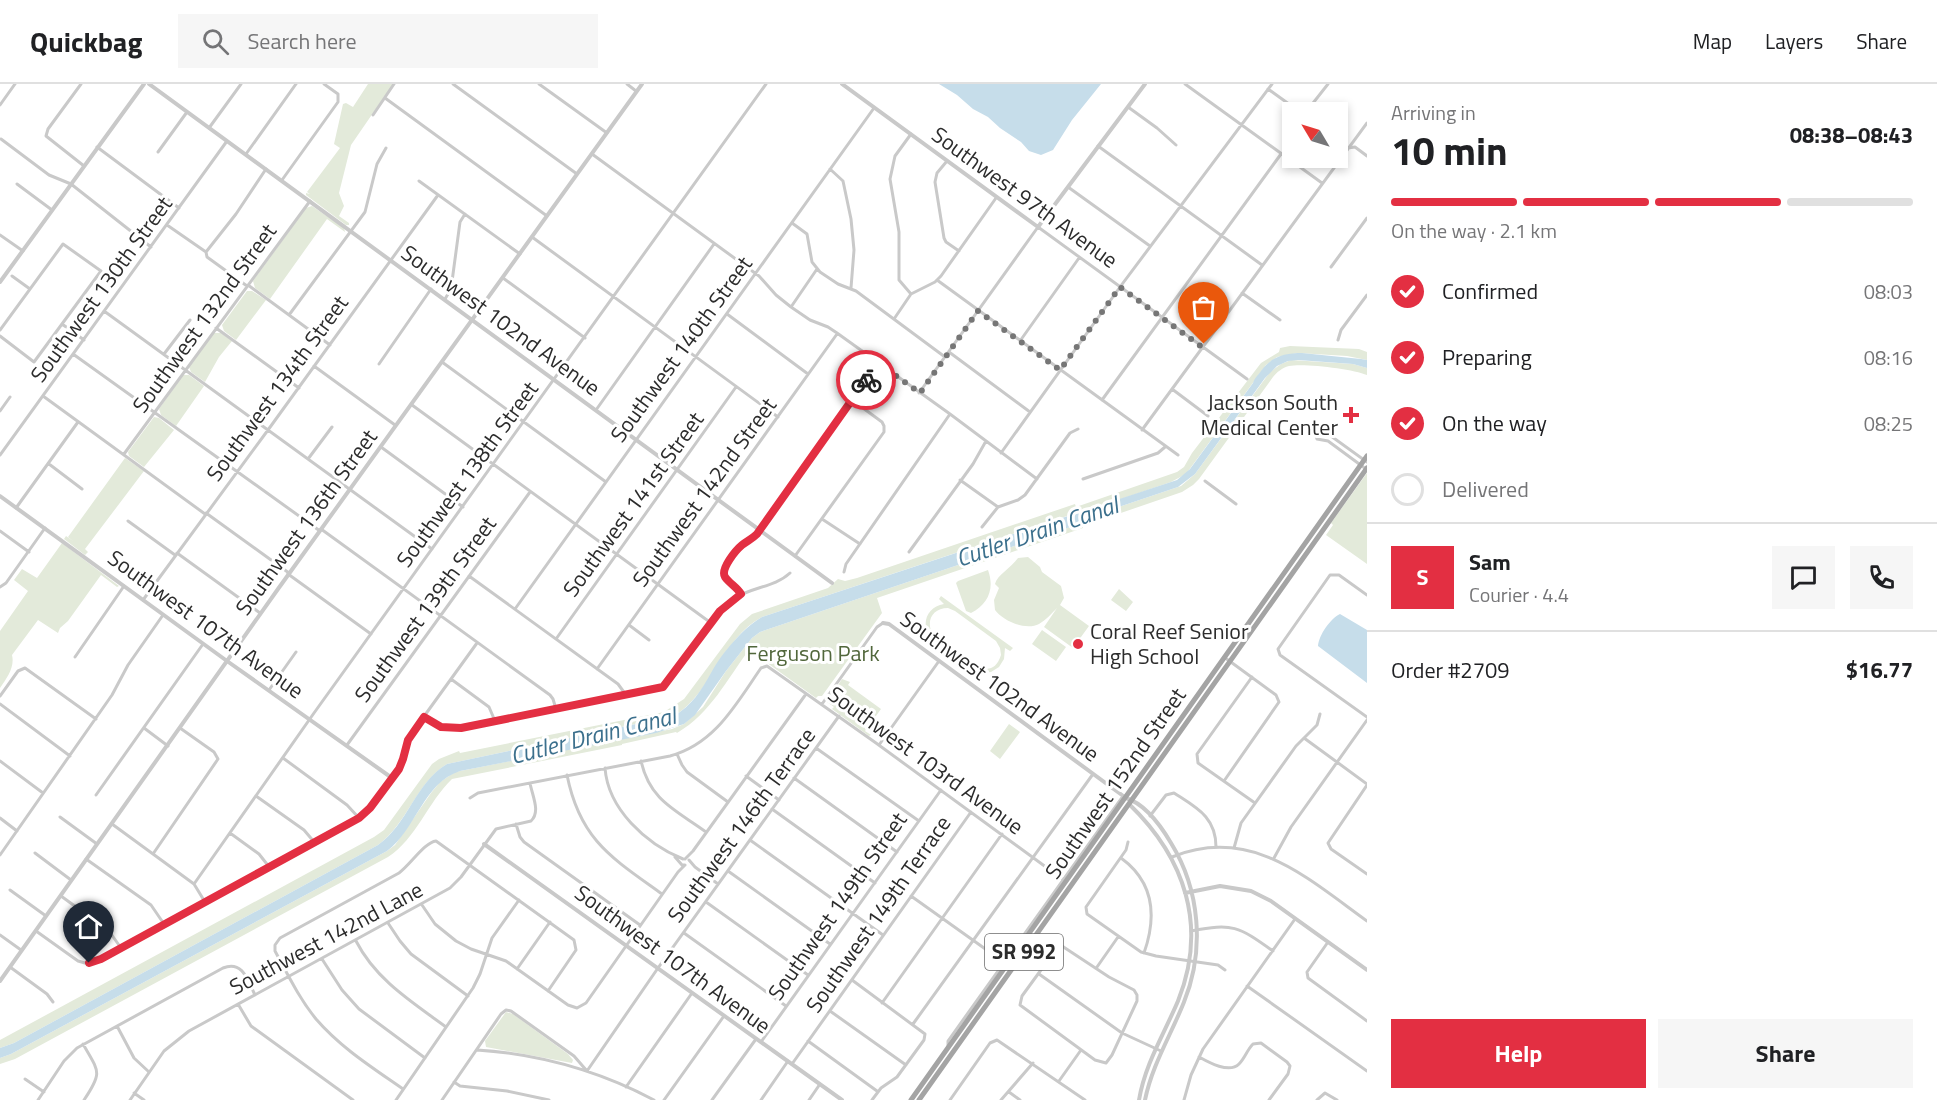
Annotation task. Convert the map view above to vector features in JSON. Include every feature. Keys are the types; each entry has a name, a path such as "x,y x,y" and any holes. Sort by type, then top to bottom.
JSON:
{"main road":[{"name":"Southwest 152nd Street","path":"911,1100 1128,800 1365,463"},
{"name":"Southwest 152nd Street","path":"919,1100 957,1047 1008,965"},
{"path":"949,1046 957,1047"}],"street":[{"path":"0,105 15,84"},
{"path":"81,84 48,129 46,136 84,166"},
{"path":"0,282 144,84"},
{"name":"Southwest 102nd Avenue","path":"149,84 832,583"},
{"path":"209,128 241,84"},
{"path":"246,154 296,84"},
{"path":"282,180 338,102 338,94 330,86 324,84"},
{"path":"373,115 394,84"},
{"path":"453,84 577,174"},
{"path":"539,84 607,133"},
{"path":"627,84 636,91"},
{"name":"Southwest 136th Street","path":"0,981 260,614 642,84"},
{"name":"Southwest 138th Street","path":"194,884 766,84"},
{"name":"Southwest 97th Avenue","path":"842,84 1247,380"},
{"path":"920,393 1068,186 1145,84"},
{"path":"1185,84 1322,183"},
{"path":"1001,453 1150,246 1271,84"},
{"path":"1314,102 1328,84"},
{"path":"1268,89 1286,102"},
{"path":"385,98 547,216"},
{"path":"1128,107 1176,145"},
{"name":"Southwest 140th Street","path":"515,609 874,108"},
{"path":"158,152 187,112"},
{"path":"1348,148 1367,123"},
{"path":"911,134 894,159 890,178 899,232 899,280 911,294"},
{"path":"1,139 49,175 71,184 151,247"},
{"name":"Southwest 130th Street","path":"0,455 227,141"},
{"path":"97,147 179,208"},
{"path":"1098,147 1262,266"},
{"path":"1348,148 1355,147 1367,156"},
{"path":"289,315 366,210 377,164 386,148"},
{"path":"592,154 755,273 791,307 810,320 837,333 1037,479"},
{"path":"1102,400 1281,154"},
{"path":"946,161 936,175 935,185 944,238 959,251"},
{"path":"1142,430 1333,168"},
{"path":"206,252 266,169"},
{"path":"830,169 841,177 844,183 851,219 854,250 851,288"},
{"path":"419,181 520,254"},
{"path":"17,184 52,210"},
{"path":"1068,186 1150,246"},
{"name":"Southwest 134th Street","path":"143,600 438,195"},
{"path":"894,319 911,294 937,280 996,198"},
{"name":"Southwest 132nd Street","path":"124,454 310,201"},
{"path":"445,299 451,289 460,222 465,214"},
{"path":"1331,267 1367,218"},
{"path":"792,223 807,234 812,262 817,269 838,284 851,288 945,357"},
{"path":"167,225 206,252 207,257 330,345"},
{"path":"0,235 22,251"},
{"path":"532,237 777,417"},
{"path":"0,330 63,243 100,271 34,362 0,336"},
{"path":"596,410 714,244"},
{"path":"1020,341 1079,258"},
{"path":"791,307 817,269"},
{"path":"12,276 30,289"},
{"path":"503,278 585,338"},
{"path":"937,280 1178,455"},
{"path":"379,364 430,289"},
{"path":"1242,293 1280,320"},
{"path":"1338,340 1341,330 1367,295"},
{"path":"105,311 432,549"},
{"path":"727,314 808,374"},
{"path":"164,355 190,320"},
{"path":"62,324 84,340"},
{"path":"216,328 299,388"},
{"name":"Southwest 142nd Street","path":"597,669 837,333"},
{"path":"949,352 1030,412"},
{"path":"74,354 551,696 556,709"},
{"path":"442,362 606,482"},
{"path":"741,594 723,572 740,547 760,530 878,363"},
{"path":"314,366 396,426"},
{"name":"Southwest 141st Street","path":"556,639 736,387"},
{"path":"1172,389 1208,416"},
{"path":"43,396 371,634"},
{"path":"0,411 10,397"},
{"path":"795,556 885,428 880,421 852,400"},
{"path":"412,405 711,623"},
{"path":"844,572 846,564 950,414"},
{"path":"16,508 78,422"},
{"path":"308,459 332,427"},
{"path":"982,528 998,507 1022,498 1070,433 1078,429"},
{"path":"1318,429 1324,431 1365,463 1328,441 1317,439 1314,436 1316,431 1318,429"},
{"path":"909,552 986,441"},
{"path":"381,447 463,507"},
{"path":"1083,478 1158,453 1165,447"},
{"path":"49,464 82,489"},
{"path":"960,480 998,507"},
{"path":"1205,481 1236,504"},
{"name":"Southwest 139th Street","path":"347,746 530,492"},
{"name":"Southwest 107th Avenue","path":"0,496 392,778"},
{"path":"822,519 860,544"},
{"path":"128,521 260,614"},
{"path":"1,587 45,528"},
{"path":"0,531 29,552"},
{"path":"424,717 445,728 476,725 656,690 665,685 724,607 741,594 782,580 790,573"},
{"path":"1274,858 1287,832 1367,719 1280,655 1278,646 1333,573 1367,595"},
{"path":"469,576 618,684 626,695"},
{"path":"75,657 124,586"},
{"path":"0,855 96,719 128,665 163,615"},
{"path":"822,704 879,625 883,623"},
{"name":"Southwest 102nd Avenue","path":"883,623 889,624 1128,800"},
{"path":"629,625 649,639"},
{"path":"35,931 82,962 95,962 359,818 370,808 392,778 403,759 410,736 477,643"},
{"path":"96,795 203,644"},
{"path":"269,690 296,652"},
{"path":"1224,781 1278,706 1279,699 1226,659"},
{"path":"879,745 939,661"},
{"name":"Southwest 103rd Avenue","path":"677,754 697,745 713,732 761,668 766,666 839,716 1067,882"},
{"path":"0,696 18,671 23,668 96,719"},
{"path":"1252,677 1197,754 1196,759 1198,763 1255,803"},
{"path":"451,679 488,706 495,721"},
{"path":"422,905 443,931 466,946 499,958 569,1006 580,1007 586,1003 806,694"},
{"path":"0,704 70,756"},
{"path":"1234,848 1240,825 1296,746 1317,725 1320,714"},
{"name":"Southwest 146th Terrace","path":"587,1071 839,716"},
{"path":"144,728 168,746"},
{"path":"153,854 218,758 214,752 180,728"},
{"path":"1304,738 1367,785 1328,843 1332,850 1367,874"},
{"path":"816,748 919,821"},
{"path":"470,798 478,793 677,754 687,772 728,802"},
{"path":"283,759 341,800 359,818"},
{"path":"0,761 44,793"},
{"path":"641,761 647,782 656,795 706,832"},
{"path":"605,768 609,788 622,813 640,831 718,884"},
{"path":"913,1024 1093,774"},
{"path":"567,776 577,810 597,842 615,860 662,894"},
{"path":"746,776 779,800"},
{"path":"794,778 897,852"},
{"name":"Southwest 142nd Lane","path":"130,1100 164,1051 178,1038 450,888 496,830 531,821 534,818 536,810 530,783"},
{"name":"Southwest 149th Street","path":"761,1042 940,790"},
{"path":"1150,816 1170,793 1174,793 1210,821 1215,832 1216,847"},
{"path":"256,796 304,830 315,843"},
{"path":"1128,800 1150,816 1178,855 1191,891 1197,930 1195,962 1184,1002 1161,1051 1145,1100"},
{"path":"1128,800 1154,830 1172,857 1185,892 1191,931 1189,961 1180,996 1155,1049 1143,1080 1139,1100"},
{"path":"772,809 875,883"},
{"name":"Southwest 149th Terrace","path":"761,1100 830,1011 971,812"},
{"path":"60,817 97,844"},
{"path":"0,818 17,831"},
{"path":"112,824 194,884 205,902"},
{"path":"516,824 524,842 640,925"},
{"path":"230,833 260,854 270,868"},
{"path":"882,1003 1002,834"},
{"path":"750,840 883,936"},
{"path":"403,1089 351,1052 328,1032 303,1001 275,951 275,945 281,937 402,871 430,842 439,843 572,937 576,943 574,952 548,991"},
{"path":"1128,842 1126,850 1086,910 1089,916 1144,953 1218,965 1225,970"},
{"name":"Southwest 107th Avenue","path":"484,844 842,1100"},
{"path":"1172,857 1216,847 1234,848 1274,858 1298,872 1367,921"},
{"path":"35,854 71,880"},
{"path":"1121,858 1133,867 1140,877 1151,907 1152,925 1144,953"},
{"path":"86,859 150,905 165,924"},
{"path":"728,871 831,944"},
{"path":"1185,892 1220,886 1247,890 1266,898 1366,967"},
{"path":"10,890 46,916"},
{"path":"61,896 109,931 121,948"},
{"path":"911,897 1008,965"},
{"path":"396,1100 468,996 478,979 495,933 519,900"},
{"path":"706,902 808,975"},
{"path":"1184,1100 1189,1079 1199,1057 1296,919"},
{"path":"517,969 550,921"},
{"path":"388,923 409,952 468,996"},
{"path":"1191,931 1220,926 1239,929 1273,951"},
{"path":"684,933 786,1006"},
{"path":"0,935 21,950"},
{"path":"1096,968 1118,937"},
{"path":"356,941 369,963 385,981 446,1027"},
{"path":"1328,942 1309,969 1307,976 1313,983 1367,1021"},
{"path":"1062,946 1096,968 1136,993 1137,1001 1106,1063 1097,1062 1022,1009 1020,1004 1021,999 1056,949 1062,946"},
{"path":"322,959 342,990 359,1009 425,1058"},
{"path":"38,1100 66,1058 84,1044 223,968 235,965 242,970 255,995"},
{"path":"10,967 47,994 53,1002"},
{"path":"1038,974 1122,1033 1161,1051"},
{"path":"852,980 925,1034 924,1040 896,1078 878,1091 872,1100"},
{"path":"1247,986 1367,1071"},
{"path":"626,1087 692,993"},
{"path":"238,1004 244,1018 251,1026 353,1100"},
{"path":"442,1100 505,1010 511,1011 574,1056 587,1071"},
{"path":"830,1011 906,1065"},
{"path":"664,1100 724,1016"},
{"path":"117,1026 134,1058 149,1072"},
{"path":"712,1100 756,1039"},
{"path":"950,1100 990,1043 996,1040 1001,1041 1086,1100"},
{"path":"808,1041 878,1091"},
{"path":"1199,1057 1217,1065 1236,1066 1255,1043 1261,1043 1287,1062 1290,1069 1269,1100"},
{"path":"84,1044 96,1066 98,1075 84,1100"},
{"path":"477,1050 529,1056 587,1071 654,1100"},
{"path":"1059,1082 1081,1050"},
{"path":"1002,1100 1033,1063"},
{"path":"25,1079 44,1092"},
{"path":"454,1082 460,1086 507,1091 549,1100"},
{"path":"809,1100 820,1084"},
{"path":"1009,1092 1020,1100"},
{"path":"134,1093 144,1100"},
{"path":"1317,1100 1324,1093 1337,1100"}],"green space":[{"path":"368,84 393,84 351,145 339,193 344,206 339,216 349,223 346,225 306,193 310,194 307,192 340,148 334,144 343,104 346,103 353,107"},
{"path":"312,206 344,228 345,232 327,219 270,299 255,288 253,281 306,208"},
{"path":"247,291 252,291 266,300 236,340 224,331 222,325"},
{"path":"214,333 221,333 232,341 219,357 205,382 191,372 189,367"},
{"path":"1290,346 1359,349 1367,352 1367,360 1347,356 1298,353 1277,357 1266,365 1186,474 1171,482 762,617 736,638 698,694 674,716 447,764 427,782 397,826 378,845 14,1043 0,1048 0,1040 374,837 384,830 432,764 439,759 459,751 460,753 664,712 684,699 740,624 752,614 828,588 838,579 845,581 857,578 1177,472 1184,467 1192,453 1261,363 1279,352 1280,348"},
{"name":"Ferguson Park","path":"1291,360 1353,364 1367,368 1367,375 1317,366 1296,365 1284,368 1273,377 1199,479 1182,492 877,598 882,613 822,696 816,698 749,650 709,706 700,716 677,733 452,779 406,840 388,857 15,1059 0,1064 0,1058 387,851 395,845 440,782 455,772 672,729 684,724 703,707 726,671 752,638 760,632 1076,525 1092,516 1181,486 1195,474 1270,372"},
{"path":"183,375 189,375 204,386 176,426 161,415 159,409"},
{"path":"154,417 159,418 174,430 144,467 129,456 128,452"},
{"path":"125,458 144,471 85,549 88,552 85,555 64,539 66,536 73,541 68,537"},
{"path":"1367,473 1367,564 1326,535 1333,525 1331,523"},
{"path":"62,543 119,586 117,587 101,575 58,633 38,620 12,655 11,668 0,688 0,631 28,591 14,580 22,569 37,578"},
{"path":"1028,557 1040,567 1042,572 1061,586 1064,598 1060,605 1089,626 1073,648 1044,627 1057,608 1034,626 1021,626 1009,621 995,610 994,600 999,588 995,584 996,581 1018,558"},
{"path":"988,570 991,583 986,600 971,613 966,611 956,583"},
{"path":"1119,589 1133,602 1126,611 1111,600"},
{"path":"941,596 1013,648 1010,651 1005,648 1004,659 999,667 991,672 981,673 929,636 926,620 930,611 944,604 939,599","holes":["948,608 996,641 1001,655 992,668 986,669 973,664 932,633 930,619 935,612"]},
{"path":"1042,630 1066,647 1056,661 1032,644"},
{"path":"842,679 850,682 848,685 881,709 865,731 871,735 869,736 832,709 834,707 827,702"},
{"path":"1009,724 1020,732 1000,759 990,751"},
{"path":"506,1012 513,1014 568,1054 573,1060 572,1063 486,1047 485,1041"}],"water":[{"path":"939,84 1101,84 1072,120 1053,150 1041,155 1029,151 1021,142 988,117"},
{"name":"Cutler Drain Canal","path":"1302,353 1367,360 1367,368 1353,364 1288,361 1277,366 1265,378 1195,474 1178,487 1092,516 1076,525 760,632 752,638 726,671 695,715 684,724 656,733 460,771 447,777 428,796 397,842 387,851 0,1058 0,1048 14,1043 378,845 397,826 427,782 447,764 674,716 696,697 721,657 734,642 762,617 1177,480 1190,469 1265,366 1278,357"},
{"path":"1340,614 1367,630 1367,683 1318,646 1320,637 1326,628"}],"way so far":[{"path":"866,380 878,363 920,393 978,311 1060,370 1120,287 1202,347 1204,344"}],"place":[{"name":"Jackson South Medical Center","path":"1351,415"},
{"name":"Coral Reef Senior High School","path":"1078,644"}],"route":[{"path":"89,963 101,959 359,818 370,808 399,769 408,740 424,717 441,727 461,728 663,687 713,619 728,603 741,594 725,576 723,572 725,567 740,547 757,534 866,380"}]}
